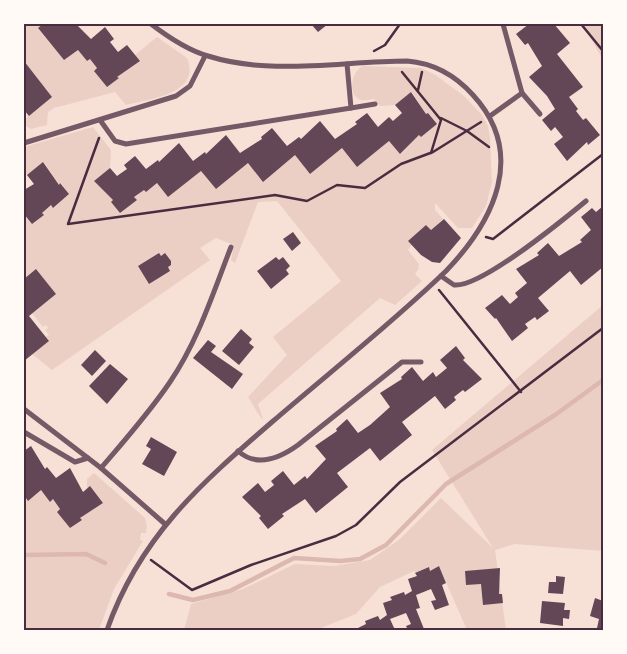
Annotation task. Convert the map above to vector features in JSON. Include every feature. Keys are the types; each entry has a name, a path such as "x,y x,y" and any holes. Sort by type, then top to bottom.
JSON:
{"street":[{"path":"107,630 124,588 165,524 238,451 441,276 476,236 495,199 500,178 500,155 490,116 468,89 438,68 424,63 393,61 348,64 254,65 205,56 166,35 151,24"},
{"path":"503,24 522,92 540,114"},
{"path":"24,143 176,96 190,86 205,56"},
{"path":"348,64 352,108"},
{"path":"490,116 522,92"},
{"path":"99,121 115,141 126,144 375,104"},
{"path":"441,276 454,285 468,283 516,255 586,201"},
{"path":"101,468 143,419 171,381 205,315 231,247"},
{"path":"238,451 246,458 255,461 282,455 298,445 402,362 421,362"},
{"path":"24,409 101,468 165,524"},
{"path":"24,432 75,462 88,458"}],"path":[{"path":"356,63 385,45 400,24"},
{"path":"581,24 603,51"},
{"path":"393,61 441,120 431,153"},
{"path":"418,90 424,63"},
{"path":"99,121 100,136 68,224 275,195 307,201 337,185 365,188 401,164 431,153 490,116"},
{"path":"439,118 467,131 500,155"},
{"path":"476,236 493,239 603,154"},
{"path":"434,283 520,392"},
{"path":"144,554 192,590 251,566 336,536 356,525 400,482 603,328"}],"shaded area":[{"path":"24,24 43,24 38,29 64,60 78,50 87,61 90,59 97,68 95,71 107,87 139,61 135,55 157,37 187,58 190,70 187,80 171,93 126,105 115,92 54,108 48,112 47,125 31,129 24,125 24,120 52,97 24,61"},
{"path":"581,24 603,24 603,60 585,28"},
{"path":"363,66 421,68 434,74 464,96 482,115 488,126 490,139 492,182 486,206 472,228 458,228 435,203 435,210 443,219 431,230 426,225 408,241 412,245 408,250 419,264 415,274 422,281 395,305 380,298 258,404 263,419 261,418 248,397 287,355 273,337 341,281 277,201 258,202 235,263 231,260 234,245 216,238 200,248 210,260 52,370 32,354 49,341 46,337 49,335 45,330 48,328 46,325 43,327 32,313 56,294 36,270 24,279 24,214 32,224 51,205 54,208 69,194 61,183 59,185 44,162 27,175 24,175 24,147 93,127 111,150 110,168 94,181 113,200 111,202 120,213 136,200 134,197 144,190 146,192 157,183 168,197 201,171 216,189 248,163 263,181 295,155 310,174 342,148 357,166 389,141 401,154 419,135 421,137 437,124 428,113 426,114 412,92 395,105 380,106 374,99 361,100 357,98 352,89 352,83 356,73"},
{"path":"603,305 603,551 515,544 495,550 506,630 467,630 439,566 430,571 429,567 415,573 414,571 380,587 356,614 316,630 184,630 191,604 243,589 295,564 334,566 370,560 400,539 441,498 493,548 432,450"},
{"path":"94,473 145,518 146,533 141,533 140,540 143,541 114,589 99,630 24,630 24,495 28,500 41,490 50,502 53,499 60,509 58,512 70,528 81,520 80,518 103,503 87,489 87,479"}],"building":[{"path":"43,24 76,24 91,39 105,27 114,39 110,42 118,52 127,45 140,61 117,77 119,78 107,87 94,71 97,68 90,59 87,61 78,50 64,60 38,28"},
{"path":"311,24 328,24 318,32"},
{"path":"529,24 554,24 570,43 557,54 583,87 569,97 583,120 586,118 600,135 588,145 587,142 567,161 554,144 563,137 555,127 551,131 542,120 555,109 547,96 529,77 542,66 528,43 525,45 516,34"},
{"path":"24,61 52,97 29,116 24,110"},
{"path":"411,92 426,114 428,113 437,124 421,137 419,135 400,154 389,141 357,167 342,148 310,174 295,155 263,182 248,163 216,189 201,171 168,197 157,183 146,192 144,190 134,197 137,200 120,213 111,202 113,200 94,181 110,168 117,176 127,169 124,165 135,156 146,169 158,160 159,162 179,143 193,161 205,152 206,154 226,135 240,153 262,139 261,137 272,128 287,146 299,137 301,139 320,121 335,139 357,124 355,122 367,113 378,127 389,117 393,121 402,113 395,105"},
{"path":"43,162 59,185 60,183 69,194 53,208 51,205 42,213 44,215 32,224 24,214 24,190 34,184 27,175"},
{"path":"603,206 603,267 581,285 570,271 538,298 549,311 537,320 535,317 525,324 528,328 512,341 496,318 485,308 502,295 510,304 518,297 515,293 527,283 516,269 539,255 537,253 548,243 559,256 582,242 580,240 591,230 581,217 592,208 596,212"},
{"path":"444,219 461,238 440,263 432,262 421,255 408,241 426,225 431,230"},
{"path":"293,232 301,243 292,251 283,239"},
{"path":"159,253 161,256 165,253 171,261 171,265 168,267 170,271 149,284 138,266"},
{"path":"276,257 279,260 283,257 290,266 286,270 289,274 271,289 257,271"},
{"path":"36,269 56,294 29,316 49,341 24,361 24,279"},
{"path":"241,329 252,339 249,343 254,347 239,365 222,351"},
{"path":"208,340 216,346 211,352 243,374 232,389 193,358"},
{"path":"456,346 465,358 463,360 482,379 465,392 463,390 454,397 456,400 445,409 435,396 402,422 412,435 380,461 370,448 337,473 348,487 316,513 305,499 282,514 284,516 268,529 259,518 261,516 242,497 258,483 265,492 274,485 271,481 283,471 294,485 305,476 307,479 326,459 315,446 337,431 336,429 347,419 358,433 370,425 390,407 380,393 402,379 401,377 412,367 423,381 433,372 436,377 447,368 440,360"},
{"path":"95,350 106,361 92,376 81,365"},
{"path":"110,364 128,379 107,404 89,386"},
{"path":"151,437 177,452 164,476 142,464 151,449 146,446"},
{"path":"31,446 45,469 47,467 56,478 70,468 83,492 90,486 103,503 80,518 82,520 70,528 57,512 60,509 53,499 50,502 41,490 28,501 24,495 24,451"},
{"path":"439,566 446,583 442,585 449,605 435,610 431,601 436,600 431,589 416,595 420,608 416,609 424,629 408,630 406,626 411,624 406,613 390,619 395,630 359,630 358,628 366,624 365,621 378,616 380,620 387,615 383,603 392,600 390,597 404,592 405,595 412,591 408,579 417,576 415,573 429,567 430,571"},
{"path":"500,568 499,594 502,594 503,603 483,605 481,584 466,585 465,571"},
{"path":"556,576 565,577 563,594 548,593 549,582 556,582"},
{"path":"595,598 603,601 603,630 597,628 599,619 590,616"},
{"path":"542,601 565,603 564,610 570,610 569,619 563,618 563,626 540,623"}],"waterway":[{"path":"169,594 193,600 230,591 294,558 340,561 360,559 386,545 446,484 555,415 603,380"},
{"path":"24,555 86,554 105,563"}]}
